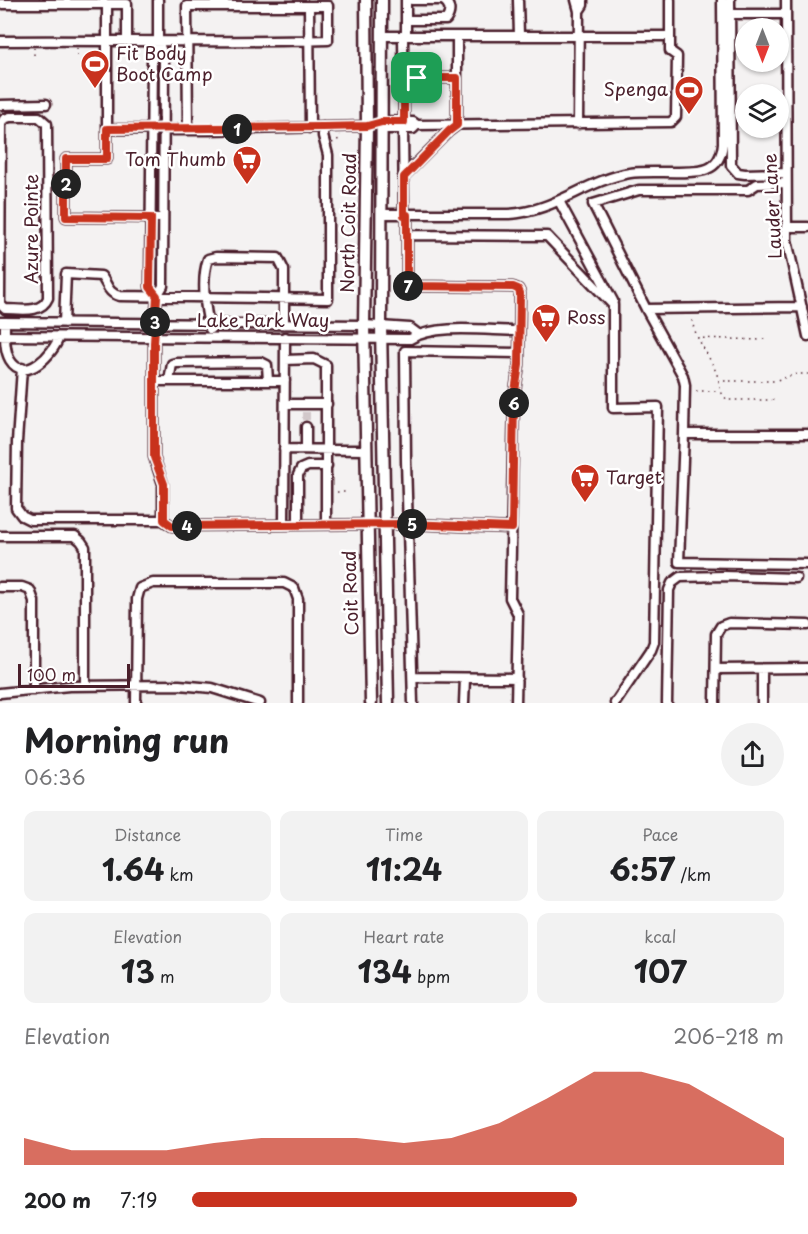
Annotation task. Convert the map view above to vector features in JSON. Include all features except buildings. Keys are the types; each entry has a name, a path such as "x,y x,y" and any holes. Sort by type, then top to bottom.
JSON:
{"main road":[{"name":"North Coit Road","path":"364,338 366,0"},
{"name":"North Coit Road","path":"381,338 382,0"},
{"path":"367,126 382,125"},
{"name":"Coit Road","path":"364,338 371,703"},
{"name":"Coit Road","path":"381,338 388,703"}],"street":[{"path":"157,296 150,287 152,57 158,41 158,0"},
{"path":"406,0 404,177 408,235 407,286 516,288 520,293 519,354 514,398 510,598 518,614 516,703"},
{"path":"406,20 440,21 446,20 450,15 449,7 443,0 412,0"},
{"path":"518,0 519,35"},
{"path":"576,0 579,11 578,124"},
{"path":"579,11 583,0"},
{"path":"382,125 404,125 413,129 417,125 671,122 676,114 677,57 670,51 670,0"},
{"path":"382,214 520,214 538,210 591,185 617,176 651,171 702,171 716,163 723,143 722,0"},
{"path":"730,0 731,165 738,172 745,174 786,173"},
{"name":"Lauder Lane","path":"786,0 786,227 790,260 808,336"},
{"path":"0,4 127,4 127,41"},
{"path":"107,4 107,159 66,159 66,217 164,218"},
{"path":"0,41 187,41 328,40 328,6 187,6 187,41 188,129"},
{"path":"309,6 309,128"},
{"path":"730,14 786,14"},
{"path":"382,36 670,36"},
{"path":"457,36 457,125"},
{"path":"158,41 164,57 164,218 163,286 157,296 155,325 154,457 164,484 164,520"},
{"path":"404,78 457,78"},
{"path":"0,105 46,105"},
{"name":"Azure Pointe","path":"0,146 1,124 4,119 39,117 47,124 48,298 45,306 37,309 2,308 0,250"},
{"path":"404,177 457,125"},
{"path":"107,129 367,126"},
{"path":"64,323 66,274 101,276 113,294 328,299 328,155 323,127"},
{"path":"0,146 0,250"},
{"path":"786,183 757,184 748,190 639,190 593,204 685,385 679,562 808,564"},
{"path":"559,201 612,298 613,408 658,407 654,642 615,703"},
{"path":"786,227 808,227"},
{"path":"408,235 547,236 613,305"},
{"path":"213,338 209,326 206,297 206,265 208,259 216,257 274,256 278,258 284,266 284,325"},
{"path":"646,309 802,308"},
{"path":"2,322 9,358 16,366 22,368 34,367 44,361 59,337"},
{"name":"Lake Park Way","path":"2,322 209,326 381,326 410,328 418,334"},
{"name":"Lake Park Way","path":"3,336 410,339 418,334 450,330 519,331"},
{"path":"284,525 285,337"},
{"path":"413,703 405,351 519,354"},
{"path":"285,360 314,359 326,365 326,524"},
{"path":"169,381 172,364 176,363 261,362 267,365 268,381"},
{"path":"22,368 17,442 16,508 22,516 30,520 164,520 172,526 408,524 512,528"},
{"path":"154,381 285,381"},
{"path":"285,404 306,408 327,404"},
{"path":"306,427 306,450"},
{"path":"684,434 808,434"},
{"path":"285,449 365,450"},
{"path":"298,524 298,475 301,469 308,466 327,466"},
{"path":"0,536 75,536 85,547 84,686"},
{"path":"668,703 669,590 672,583 680,577 796,578"},
{"path":"136,703 137,599 140,588 153,583 284,583 294,588 298,599 298,703"},
{"path":"0,587 22,587 30,590 34,601 34,690"},
{"path":"715,703 716,634 721,626 729,623 808,625"},
{"path":"716,669 808,668"},
{"path":"762,670 762,703"},
{"path":"413,677 517,678"},
{"path":"464,703 465,678"},
{"path":"0,693 84,686 179,685 212,688 260,703"}],"path":[{"path":"329,144 339,140 340,134"},
{"path":"692,320 697,338 714,364 721,391 727,400 774,400"},
{"path":"697,338 761,340 766,338"},
{"path":"719,381 774,381 796,374 808,374"},
{"path":"696,391 721,391"},
{"path":"337,492 347,492"}],"tunnel":[{"path":"306,412 306,427"}],"place":[{"name":"Fit Body Boot Camp","path":"95,90"},
{"name":"Spenga","path":"689,116"},
{"name":"Tom Thumb","path":"247,186"},
{"name":"Ross","path":"546,344"},
{"name":"Target","path":"585,504"}],"route":[{"path":"404,78 417,78 457,78 457,125 404,177 404,215 407,215 407,286 513,287 520,293 519,365 514,398 512,528 408,524 172,526 164,520 164,484 154,457 154,343 157,296 150,287 151,218 66,217 66,159 107,159 107,129 208,130 367,126 382,122 404,122 404,78"}]}
